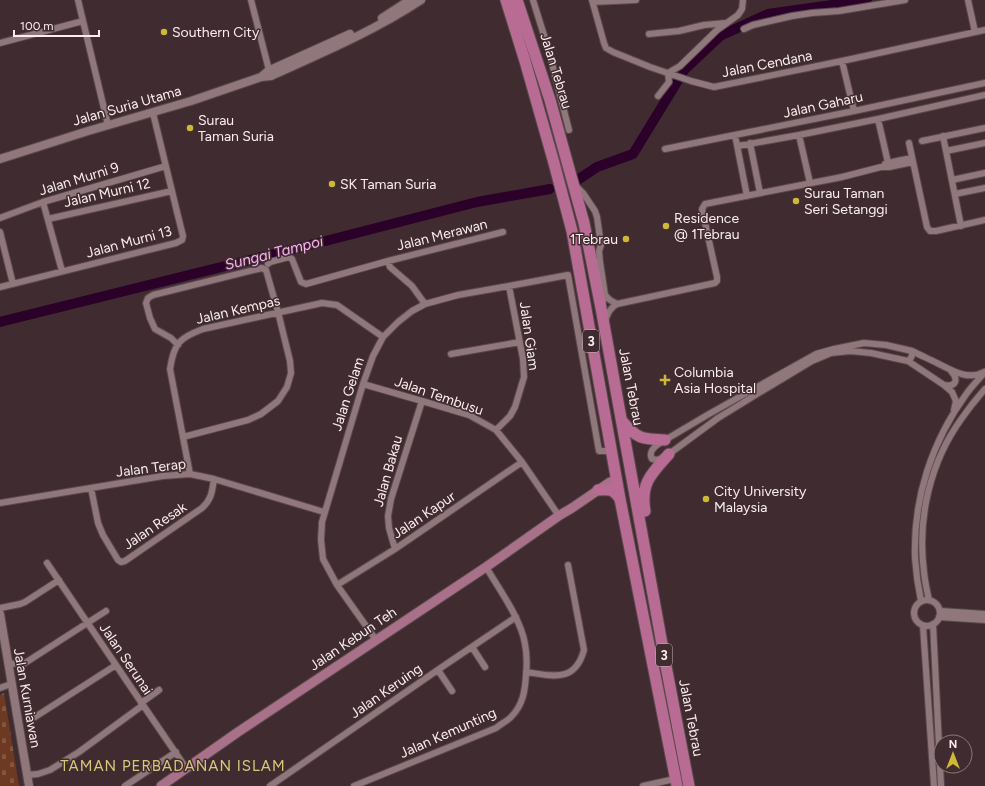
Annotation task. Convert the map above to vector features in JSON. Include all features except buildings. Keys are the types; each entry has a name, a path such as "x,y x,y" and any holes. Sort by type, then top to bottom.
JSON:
{"highway":[{"name":"Jalan Tebrau","path":"506,0 525,60 572,231 620,499 676,782"},
{"name":"Jalan Tebrau","path":"518,0 534,52 555,98 573,183 584,223 689,786"},
{"path":"614,379 612,396 624,464 623,471 616,477 631,486 635,492"},
{"path":"622,421 631,432 643,438 665,440"},
{"path":"653,596 652,568 643,494 652,472 669,454"},
{"path":"598,490 609,489 620,499"},
{"path":"675,713 686,740 696,786"}],"main road":[{"name":"Jalan Suria Utama","path":"269,74 369,26 410,0"},
{"name":"Jalan Suria Utama","path":"0,159 191,101 269,74 336,47 421,0"},
{"name":"Jalan Kebun Teh","path":"160,786 486,567 616,477"},
{"name":"Jalan Kebun Teh","path":"560,515 569,504 616,477"},
{"name":"Jalan Kurniawan","path":"0,614 29,786"}],"street":[{"path":"78,0 108,125"},
{"path":"251,0 269,74"},
{"path":"532,0 548,48 555,98 569,130"},
{"path":"593,1 636,0"},
{"path":"658,96 669,82 670,73 680,66 717,30 740,12 743,0"},
{"path":"744,29 753,25 792,16 839,11 905,0"},
{"path":"968,0 975,32"},
{"name":"Jalan Cendana","path":"593,1 606,48 642,64 691,81 714,87 985,30"},
{"path":"0,42 83,21"},
{"path":"649,34 679,31 704,25 727,22"},
{"path":"534,52 548,48"},
{"path":"842,61 854,111"},
{"name":"Jalan Gaharu","path":"665,149 985,83"},
{"path":"738,146 878,119 985,95"},
{"name":"Jalan Murni 13","path":"0,287 176,243 182,240 182,232 152,113"},
{"path":"878,119 888,165"},
{"path":"922,141 985,128"},
{"path":"736,135 747,196"},
{"path":"799,135 810,183"},
{"path":"943,136 962,226"},
{"path":"750,143 760,193"},
{"path":"909,143 927,227 930,231 962,226 985,220"},
{"path":"946,150 985,143"},
{"path":"604,326 609,311 617,304 714,283 717,281 702,209 705,204 842,177 913,160"},
{"name":"Jalan Murni 9","path":"0,218 44,202 166,166"},
{"path":"952,180 985,173"},
{"path":"573,183 583,193 595,211 597,217 601,245 599,251 600,262 605,295 601,308"},
{"path":"955,194 985,188"},
{"name":"Jalan Murni 12","path":"48,219 172,191"},
{"path":"44,202 62,271"},
{"path":"0,232 13,284"},
{"name":"Jalan Merawan","path":"268,264 270,262 289,257 292,259 301,282 306,284 388,261 503,232"},
{"name":"Jalan Merawan","path":"388,261 390,267 412,286 425,304"},
{"path":"178,345 171,338 155,329 146,303 148,298 153,295 262,268 266,270 290,361 291,373 287,387 278,401 262,414 248,420 183,437"},
{"name":"Jalan Gelam","path":"376,640 337,585 323,559 321,540 322,522 363,384 373,356 383,336 407,314 425,304 458,295 568,275 598,451 612,456"},
{"name":"Jalan Giam","path":"496,430 510,416 516,407 524,377 523,359 509,286"},
{"path":"605,295 617,304"},
{"name":"Jalan Kempas","path":"190,474 170,369 172,355 181,340 190,334 203,329 322,302 337,305 383,336"},
{"path":"451,354 520,342"},
{"path":"952,414 956,401 952,392 908,361 871,353 850,351 831,353 812,361 718,418 669,454 658,460 652,460 651,457 653,449 665,440 816,354 834,348 864,343 886,345 912,351 950,370 964,375 972,376 985,371"},
{"path":"908,361 911,359 912,351"},
{"path":"944,385 953,385 956,382 954,374 950,370"},
{"path":"921,601 917,580 915,537 917,515 926,473 933,453 952,414 968,391 985,371"},
{"name":"Jalan Tembusu","path":"363,384 469,416 496,430 522,462 560,515"},
{"path":"929,600 924,573 922,546 923,518 928,492 936,465 948,440 962,417 985,389"},
{"name":"Jalan Bakau","path":"395,549 389,528 388,516 391,499 422,401"},
{"name":"Jalan Kapur","path":"337,585 395,549 522,462"},
{"name":"Jalan Terap","path":"0,503 163,476 190,474 214,479 324,512"},
{"name":"Jalan Resak","path":"91,488 98,523 103,535 118,560 121,562 125,561 208,503 214,479"},
{"name":"Jalan Serunai","path":"47,563 186,768"},
{"path":"526,672 549,675 566,674 577,666 581,658 584,650 582,634 568,565"},
{"name":"Jalan Kemunting","path":"354,786 496,728 511,718 520,705 523,697 526,672 525,642 516,617 486,567"},
{"path":"0,608 25,602 59,580"},
{"path":"929,600 936,603 940,614 936,622 930,626 923,626 919,624 914,616 914,607 921,601 929,600"},
{"path":"8,664 25,663 106,611"},
{"path":"940,614 985,614"},
{"path":"940,614 985,620"},
{"name":"Jalan Keruing","path":"270,786 516,617"},
{"path":"933,624 939,734"},
{"path":"923,626 934,786"},
{"path":"472,647 485,667"},
{"path":"35,717 116,665"},
{"path":"438,670 452,690"},
{"path":"0,688 11,684"},
{"path":"27,775 38,774 50,770 79,752 159,690"},
{"path":"125,786 176,752"},
{"path":"941,774 942,786"},
{"path":"643,786 676,782"}],"green space":[{"path":"4,693 19,786 0,786 0,695"}],"waterway":[{"name":"Sungai Tampoi","path":"579,179 597,167 633,154 685,69 720,36 768,14 867,0"},
{"name":"Sungai Tampoi","path":"0,322 477,202 550,189"}],"place":[{"name":"Southern City","path":"164,32"},
{"name":"Surau Taman Suria","path":"190,128"},
{"name":"SK Taman Suria","path":"332,184"},
{"name":"Surau Taman Seri Setanggi","path":"796,201"},
{"name":"Residence @ 1Tebrau","path":"666,226"},
{"name":"1Tebrau","path":"626,239"},
{"name":"Columbia Asia Hospital","path":"665,380"},
{"name":"City University Malaysia","path":"706,499"}],"district":[{"name":"TAMAN PERBADANAN ISLAM","path":"173,766"}]}
